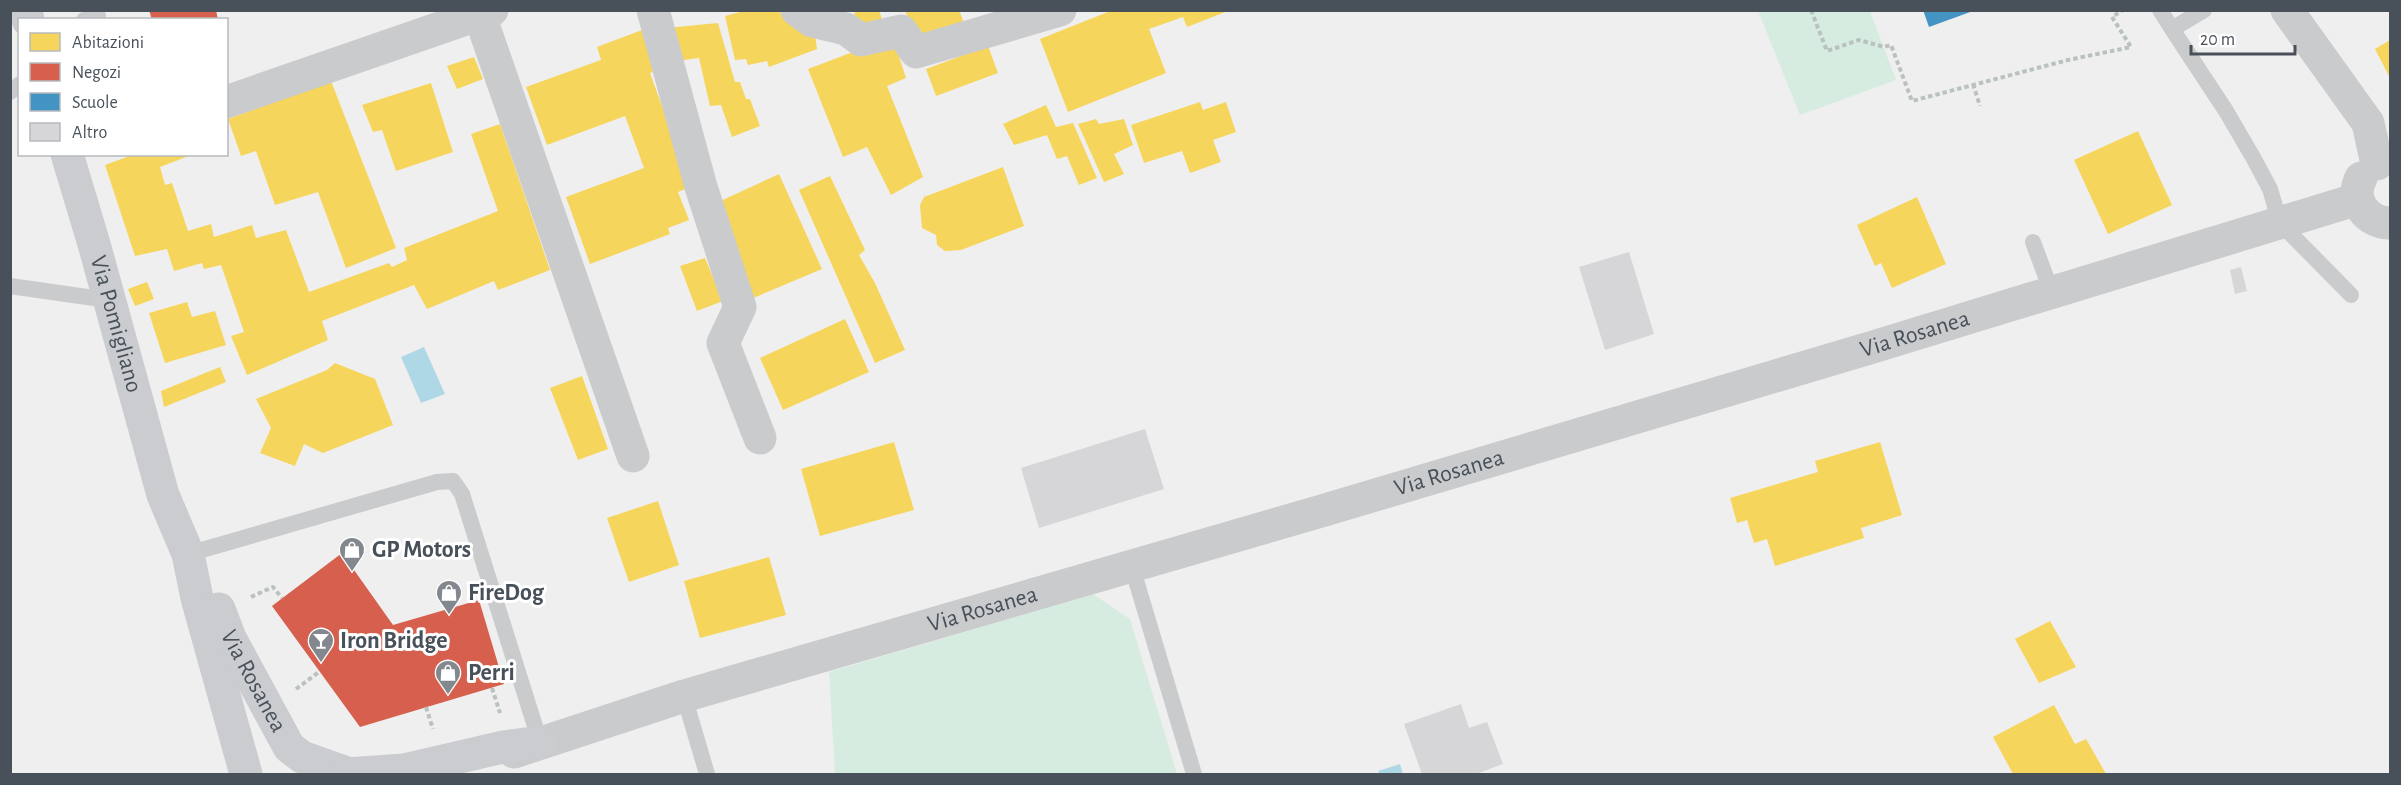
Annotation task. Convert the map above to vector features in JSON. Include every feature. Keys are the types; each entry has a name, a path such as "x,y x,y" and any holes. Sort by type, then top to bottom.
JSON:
{"main road":[{"name":"Via Pomigliano","path":"68,156 163,495 188,554 246,774"},
{"name":"Via Pomigliano","path":"163,495 173,570 232,774"},
{"name":"Via Rosanea","path":"188,554 213,594 230,638 289,747 302,757 349,774 404,770 503,747 540,742"}],"street":[{"path":"653,10 701,188 740,307 723,343 760,438"},
{"path":"797,10 812,21 847,20 861,40 901,31 916,52 1060,10"},
{"path":"2287,10 2368,123 2384,164 2369,168 2359,182 2358,199 2361,208 2368,216 2377,221 2391,223"},
{"path":"228,101 486,13 633,456"},
{"name":"Via Rosanea","path":"447,774 684,696 1132,567 2052,293 2358,199"}],"lane":[{"path":"2160,10 2226,111 2254,159 2270,189 2280,223 2351,295"},
{"path":"2172,30 2204,10"},
{"path":"2033,242 2052,293"},
{"path":"10,286 108,300"},
{"path":"188,554 437,482 453,481 462,494 531,706 540,742"},
{"path":"1132,567 1194,774"},
{"path":"684,696 707,774"}],"path":[{"path":"1811,10 1827,51 1858,40 1884,47 1892,45 1912,101 2068,60 2131,47 2112,17 2123,10"},
{"path":"1973,84 1980,106"},
{"path":"259,593 273,587 282,598"},
{"path":"301,686 319,672"},
{"path":"492,688 501,715"},
{"path":"426,707 435,736"}],"green space":[{"path":"1758,11 1870,11 1896,80 1800,115"},
{"path":"1093,594 1130,619 1177,774 835,774 829,672"}],"water":[{"path":"424,347 445,394 421,403 401,357"},
{"path":"1400,764 1403,774 1380,774 1378,771"}],"building: Abitazioni":[{"path":"748,10 775,10 814,29 817,49 769,67 767,61 748,65 746,59 735,60 725,16"},
{"path":"860,10 879,10 884,25 861,33 854,13"},
{"path":"905,10 959,10 964,23 916,41"},
{"path":"1113,10 1228,11 1187,27 1183,17 1149,29 1166,73 1068,112 1040,39"},
{"path":"718,23 735,82 740,82 746,99 750,99 760,126 732,137 721,105 710,106 699,58 670,62 666,28"},
{"path":"642,30 656,71 650,73 684,167 688,188 678,192 689,220 668,228 670,234 590,264 566,197 644,168 625,116 547,145 526,87 601,60 597,47"},
{"path":"2390,40 2390,78 2375,49"},
{"path":"895,44 906,78 887,86 923,177 891,195 867,147 843,157 808,69 866,47"},
{"path":"988,46 998,73 936,96 926,69"},
{"path":"474,57 483,79 457,89 447,66"},
{"path":"331,81 396,248 346,268 318,192 275,205 256,151 241,156 228,119"},
{"path":"431,83 453,152 396,171 382,130 373,132 362,105"},
{"path":"1200,102 1203,110 1226,102 1236,132 1213,140 1221,162 1190,173 1182,151 1144,163 1131,125"},
{"path":"1046,105 1056,127 1073,123 1097,178 1079,185 1067,156 1057,159 1047,135 1014,145 1003,124"},
{"path":"1096,119 1099,124 1124,119 1133,145 1114,154 1124,174 1104,182 1078,124"},
{"path":"500,124 550,270 498,290 494,281 427,309 414,285 322,321 328,340 247,375 231,336 244,332 221,265 204,269 202,263 174,271 167,249 135,256 105,165 130,156 189,156 160,167 165,185 172,183 188,231 211,224 214,237 252,225 256,238 286,230 309,292 389,263 392,267 407,260 404,248 498,211 471,134"},
{"path":"2138,131 2172,205 2108,234 2074,160"},
{"path":"1003,167 1024,226 961,250 945,251 937,245 936,235 922,228 920,205 924,197"},
{"path":"779,174 822,269 751,299 714,204"},
{"path":"830,176 865,250 859,255 875,283 905,350 875,363 799,190"},
{"path":"1917,197 1946,264 1892,288 1881,263 1875,266 1857,225"},
{"path":"705,258 723,301 697,311 680,266"},
{"path":"147,282 154,299 135,306 128,289"},
{"path":"187,302 192,317 215,311 226,345 165,363 149,313"},
{"path":"845,319 869,372 783,410 760,358"},
{"path":"335,363 375,379 393,425 323,453 304,444 295,466 260,453 271,428 256,399 327,370"},
{"path":"220,367 226,382 164,407 161,391"},
{"path":"582,376 608,449 578,460 550,388"},
{"path":"894,442 914,510 820,536 801,469"},
{"path":"1880,442 1902,515 1861,528 1864,538 1775,566 1767,539 1754,543 1747,520 1737,523 1730,498 1818,472 1815,461"},
{"path":"658,501 679,565 629,582 607,518"},
{"path":"769,557 786,615 700,638 684,581"},
{"path":"2050,621 2076,667 2039,683 2015,639"},
{"path":"2054,705 2075,744 2086,739 2106,774 2013,774 1993,737"}],"building: Negozi":[{"path":"149,10 216,10 218,18 151,18"},
{"path":"342,553 393,625 479,600 504,684 360,727 272,606"}],"building: Scuole":[{"path":"1923,10 1973,10 1973,11 1929,27"}],"building: Altro":[{"path":"1629,252 1654,334 1605,350 1579,267"},
{"path":"2241,267 2247,291 2235,294 2230,270"},
{"path":"1145,429 1164,489 1039,528 1021,468"},
{"path":"1461,704 1469,728 1487,722 1503,764 1476,774 1422,774 1404,724"}],"place":[{"name":"GP Motors","path":"352,573"},
{"name":"FireDog","path":"449,616"},
{"name":"Iron Bridge","path":"321,664"},
{"name":"Perri","path":"448,696"}]}
